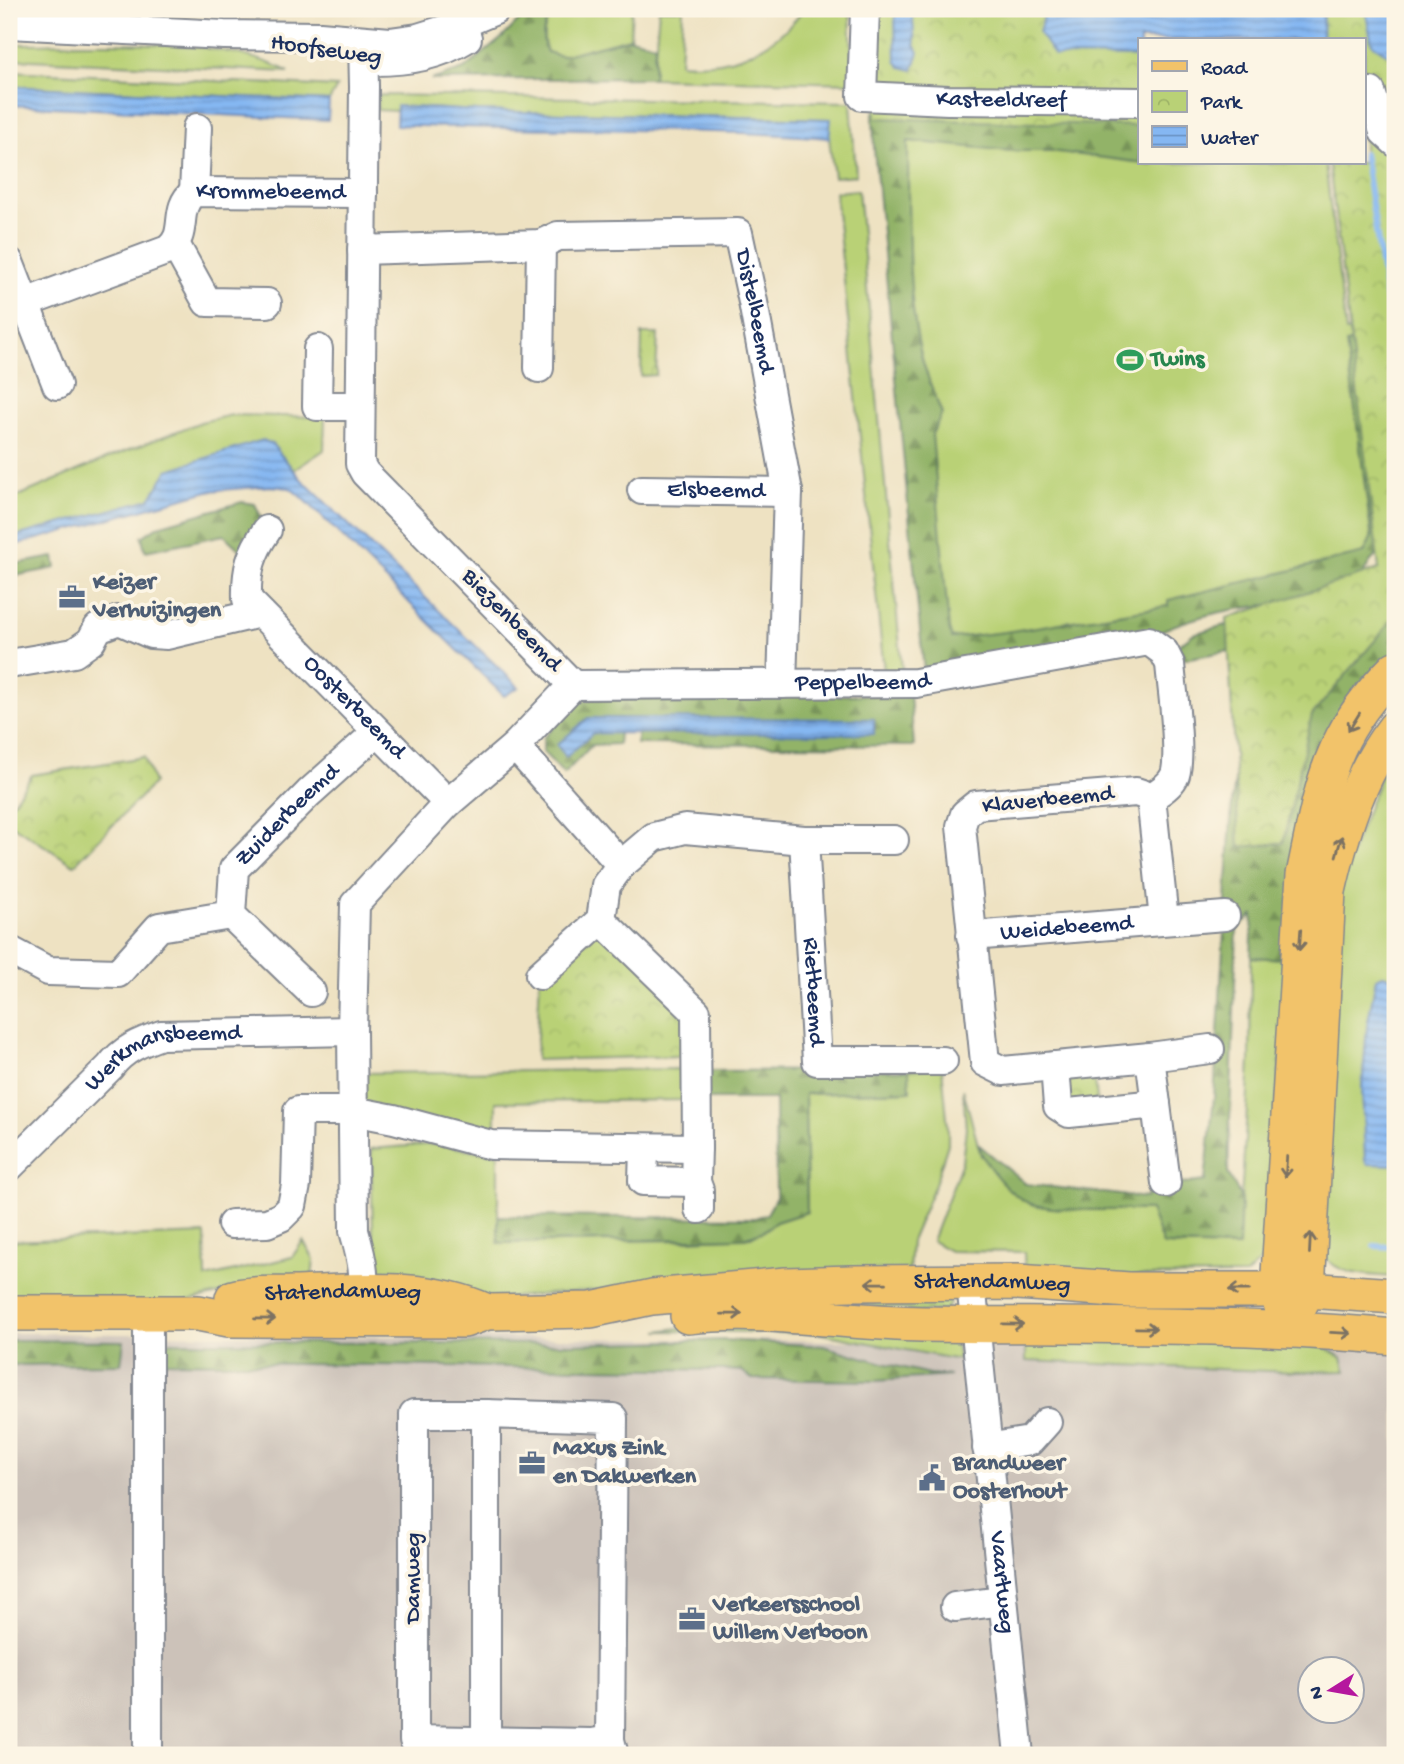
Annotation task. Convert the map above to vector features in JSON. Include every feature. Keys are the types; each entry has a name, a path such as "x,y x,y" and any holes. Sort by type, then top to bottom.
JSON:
{"main road":[{"path":"1293,1290 1304,875 1318,810 1338,748 1375,689 1395,668"},
{"path":"1287,1331 1293,1290 1328,891 1338,845 1361,782 1395,728"},
{"name":"Statendamweg","path":"591,1310 652,1297 786,1285 1018,1282 1129,1290 1293,1290 1395,1296"},
{"name":"Statendamweg","path":"9,1313 198,1313 229,1319 355,1302 464,1320 488,1312 591,1310 651,1320 701,1314 770,1314 871,1323 1287,1331 1395,1337"}],"street":[{"name":"Hoofseweg","path":"9,24 224,35 422,58 447,50 480,30 496,9"},
{"name":"Kasteeldreef","path":"865,9 862,96 1138,102"},
{"name":"Biezenbeemd","path":"355,1302 361,1255 354,1231 352,1031 355,904 448,803 514,746 573,685 365,473 360,464 363,51"},
{"path":"1366,93 1371,92 1384,132 1395,142"},
{"path":"194,192 197,128"},
{"name":"Krommebeemd","path":"175,244 180,234 181,208 194,192 363,192"},
{"name":"Distelbeemd","path":"362,250 541,244 558,236 738,233 788,492 782,684"},
{"path":"17,306 156,255 175,244 207,302 267,303"},
{"path":"539,369 541,244"},
{"path":"9,262 17,306 57,385"},
{"path":"318,349 317,406 360,406"},
{"name":"Elsbeemd","path":"642,490 788,492"},
{"name":"Oosterbeemd","path":"267,530 254,550 246,579 247,599 448,803"},
{"path":"9,664 74,653 91,642 98,628 119,620 151,634 167,635 260,613"},
{"name":"Peppelbeemd","path":"573,685 916,683 1149,641 1164,652 1170,664 1178,757 1175,777 1163,790 1151,797"},
{"name":"Zuiderbeemd","path":"231,915 233,869 309,793 377,732"},
{"path":"514,746 621,865"},
{"name":"Klaverbeemd","path":"1151,797 1136,792 976,804 965,814 961,826 985,1062 1003,1071 1210,1049"},
{"name":"Weidebeemd","path":"1151,797 1164,920"},
{"path":"540,975 601,920 606,885 621,865 654,837 685,829 804,840 894,840"},
{"name":"Rietbeemd","path":"804,840 817,1061 943,1061"},
{"path":"9,950 48,971 118,973 159,927 231,915 311,992"},
{"name":"Weidebeemd","path":"971,936 1225,916"},
{"path":"601,920 696,1012 697,1196 643,1181 644,1148"},
{"name":"Werkmansbeemd","path":"9,1167 117,1058 137,1044 161,1035 352,1031"},
{"path":"1150,1057 1166,1183"},
{"path":"1055,1066 1058,1106 1069,1113 1156,1104"},
{"path":"232,1224 267,1223 281,1217 292,1206 296,1185 298,1111 353,1111 491,1145 697,1148"},
{"name":"Vaartweg","path":"971,1283 1020,1755"},
{"path":"148,1314 148,1755"},
{"name":"Damweg","path":"414,1414 486,1414 613,1418 612,1748 592,1743 486,1749 414,1741 414,1414"},
{"path":"486,1414 486,1749"},
{"path":"987,1448 1030,1441 1047,1422"},
{"path":"955,1607 1003,1601"}],"shaded area":[{"path":"9,1333 1395,1346 1395,1755 9,1755"}],"green space":[{"path":"9,9 158,9 91,17 9,10"},
{"path":"530,9 553,9 545,25 543,40 547,52 561,56 630,38 655,44 653,78 431,80 464,69 503,37"},
{"path":"553,9 632,9 630,38 561,56 547,52 544,30"},
{"path":"659,9 683,9 680,63 699,64 733,59 750,53 779,35 804,9 850,9 853,83 653,78"},
{"path":"869,9 1395,9 1395,617 1312,715 1283,843 1239,847 1227,618 1379,569 1329,164 1366,164 1366,38 1138,38 1138,126 876,118"},
{"path":"114,43 191,46 260,60 289,72 9,59 9,44"},
{"path":"9,71 337,87 329,101 9,86"},
{"path":"378,95 851,102 856,175 834,177 829,138 830,119 477,111 397,106 397,111 377,110"},
{"path":"873,113 1138,119 1138,163 1050,151 1011,151 908,141 910,279 922,358 942,414 932,434 949,629 952,638 1168,606 1168,600 1364,553 1372,536 1346,343 1366,339 1385,546 1370,562 1350,596 1248,607 1198,618 1151,636 924,672 874,149"},
{"name":"Twins","path":"908,141 939,144 1138,142 1138,164 1325,164 1346,332 1364,329 1366,339 1347,343 1374,558 1168,601 1169,606 1066,622 944,648 887,144"},
{"path":"858,190 902,670 885,681 835,192"},
{"path":"642,334 658,334 656,375 641,376"},
{"path":"232,415 325,417 324,450 294,470 272,444 263,440 168,470 150,499 9,538 9,500 201,422"},
{"path":"242,502 255,504 266,528 243,553 224,535 145,551 142,537 158,526"},
{"path":"54,557 56,568 9,577 9,565"},
{"path":"1395,567 1395,654 1372,679 1288,959 1251,957 1253,915 1237,929 1228,1173 1241,1197 1239,1247 1163,1245 1150,1210 1057,1209 1023,1200 999,1179 978,1144 1026,1184 1146,1198 1150,1188 1205,1181 1214,1097 1232,801 1238,762 1234,650 1178,660 1176,647 1193,634 1222,626 1280,617"},
{"path":"910,694 914,746 636,744 638,733 874,734 588,718 557,745 566,756 592,733 619,733 618,744 592,745 564,774 543,752 543,738 582,701 593,699"},
{"path":"1395,737 1395,978 1383,975 1395,1165 1395,1277 1347,1271 1338,1268 1324,1256 1334,899"},
{"path":"144,757 154,783 74,865 9,823 9,808 32,775"},
{"path":"601,920 696,1012 681,1056 536,1060 540,975"},
{"path":"1251,957 1288,959 1264,1258 1246,1275 1025,1277 1024,1252 950,1251 932,1241 962,1162 966,1128 963,1089 981,1156 1056,1208 1151,1210 1163,1245 1238,1247 1250,1062"},
{"path":"942,1067 948,1144 934,1187 911,1241 909,1272 693,1282 488,1299 374,1281 371,1149 434,1144 498,1154 498,1243 751,1237 776,1222 807,1212 805,1094 909,1091 909,1070"},
{"path":"685,1069 686,1100 496,1102 496,1130 365,1129 362,1073"},
{"path":"1094,1069 1097,1100 1068,1103 1065,1072"},
{"path":"909,1070 910,1091 805,1094 807,1212 776,1222 764,1231 745,1238 498,1243 498,1216 755,1218 767,1214 776,1197 775,1099 705,1099 704,1071"},
{"path":"205,1234 206,1278 292,1257 303,1241 314,1259 311,1288 227,1292 184,1302 9,1303 9,1241"},
{"path":"810,1299 948,1299 950,1304 945,1310 923,1312"},
{"path":"716,1322 933,1333 956,1345 959,1360 817,1333 658,1331"},
{"path":"1026,1334 1324,1347 1342,1358 1346,1371 1293,1372 1026,1361"},
{"path":"9,1340 124,1341 121,1364 9,1365"},
{"path":"724,1340 823,1346 929,1374 950,1376 875,1381 752,1379 742,1371 724,1370 163,1362 164,1342 571,1344"}],"water":[{"path":"895,9 912,9 915,45 919,52 913,70 901,67 896,61"},
{"path":"1056,9 1323,9 1322,38 1138,38 1138,57 1055,56 1039,33 1044,13"},
{"path":"1365,9 1395,9 1395,59 1372,44"},
{"path":"9,86 329,101 328,120 9,105"},
{"path":"397,106 477,111 831,119 829,138 721,132 450,127 396,125"},
{"path":"263,440 272,444 301,479 519,687 504,696 290,488 270,486 208,491 9,547 9,538 150,499 168,470"},
{"path":"588,718 874,719 874,734 593,733 566,757 557,745"},
{"path":"1383,975 1395,978 1395,1165 1367,1164 1365,1160 1362,1088 1367,1027 1376,978"}],"waterway":[{"path":"1366,164 1395,353"},
{"path":"1374,1246 1395,1247"}],"place":[{"name":"Twins","path":"1130,360"},
{"name":"Keizer Verhuizingen","path":"72,597"},
{"name":"Maxus Zink en Dakwerken","path":"532,1463"},
{"name":"Brandweer Oosterhout","path":"932,1478"},
{"name":"Verkeersschool Willem Verboon","path":"692,1619"}]}
